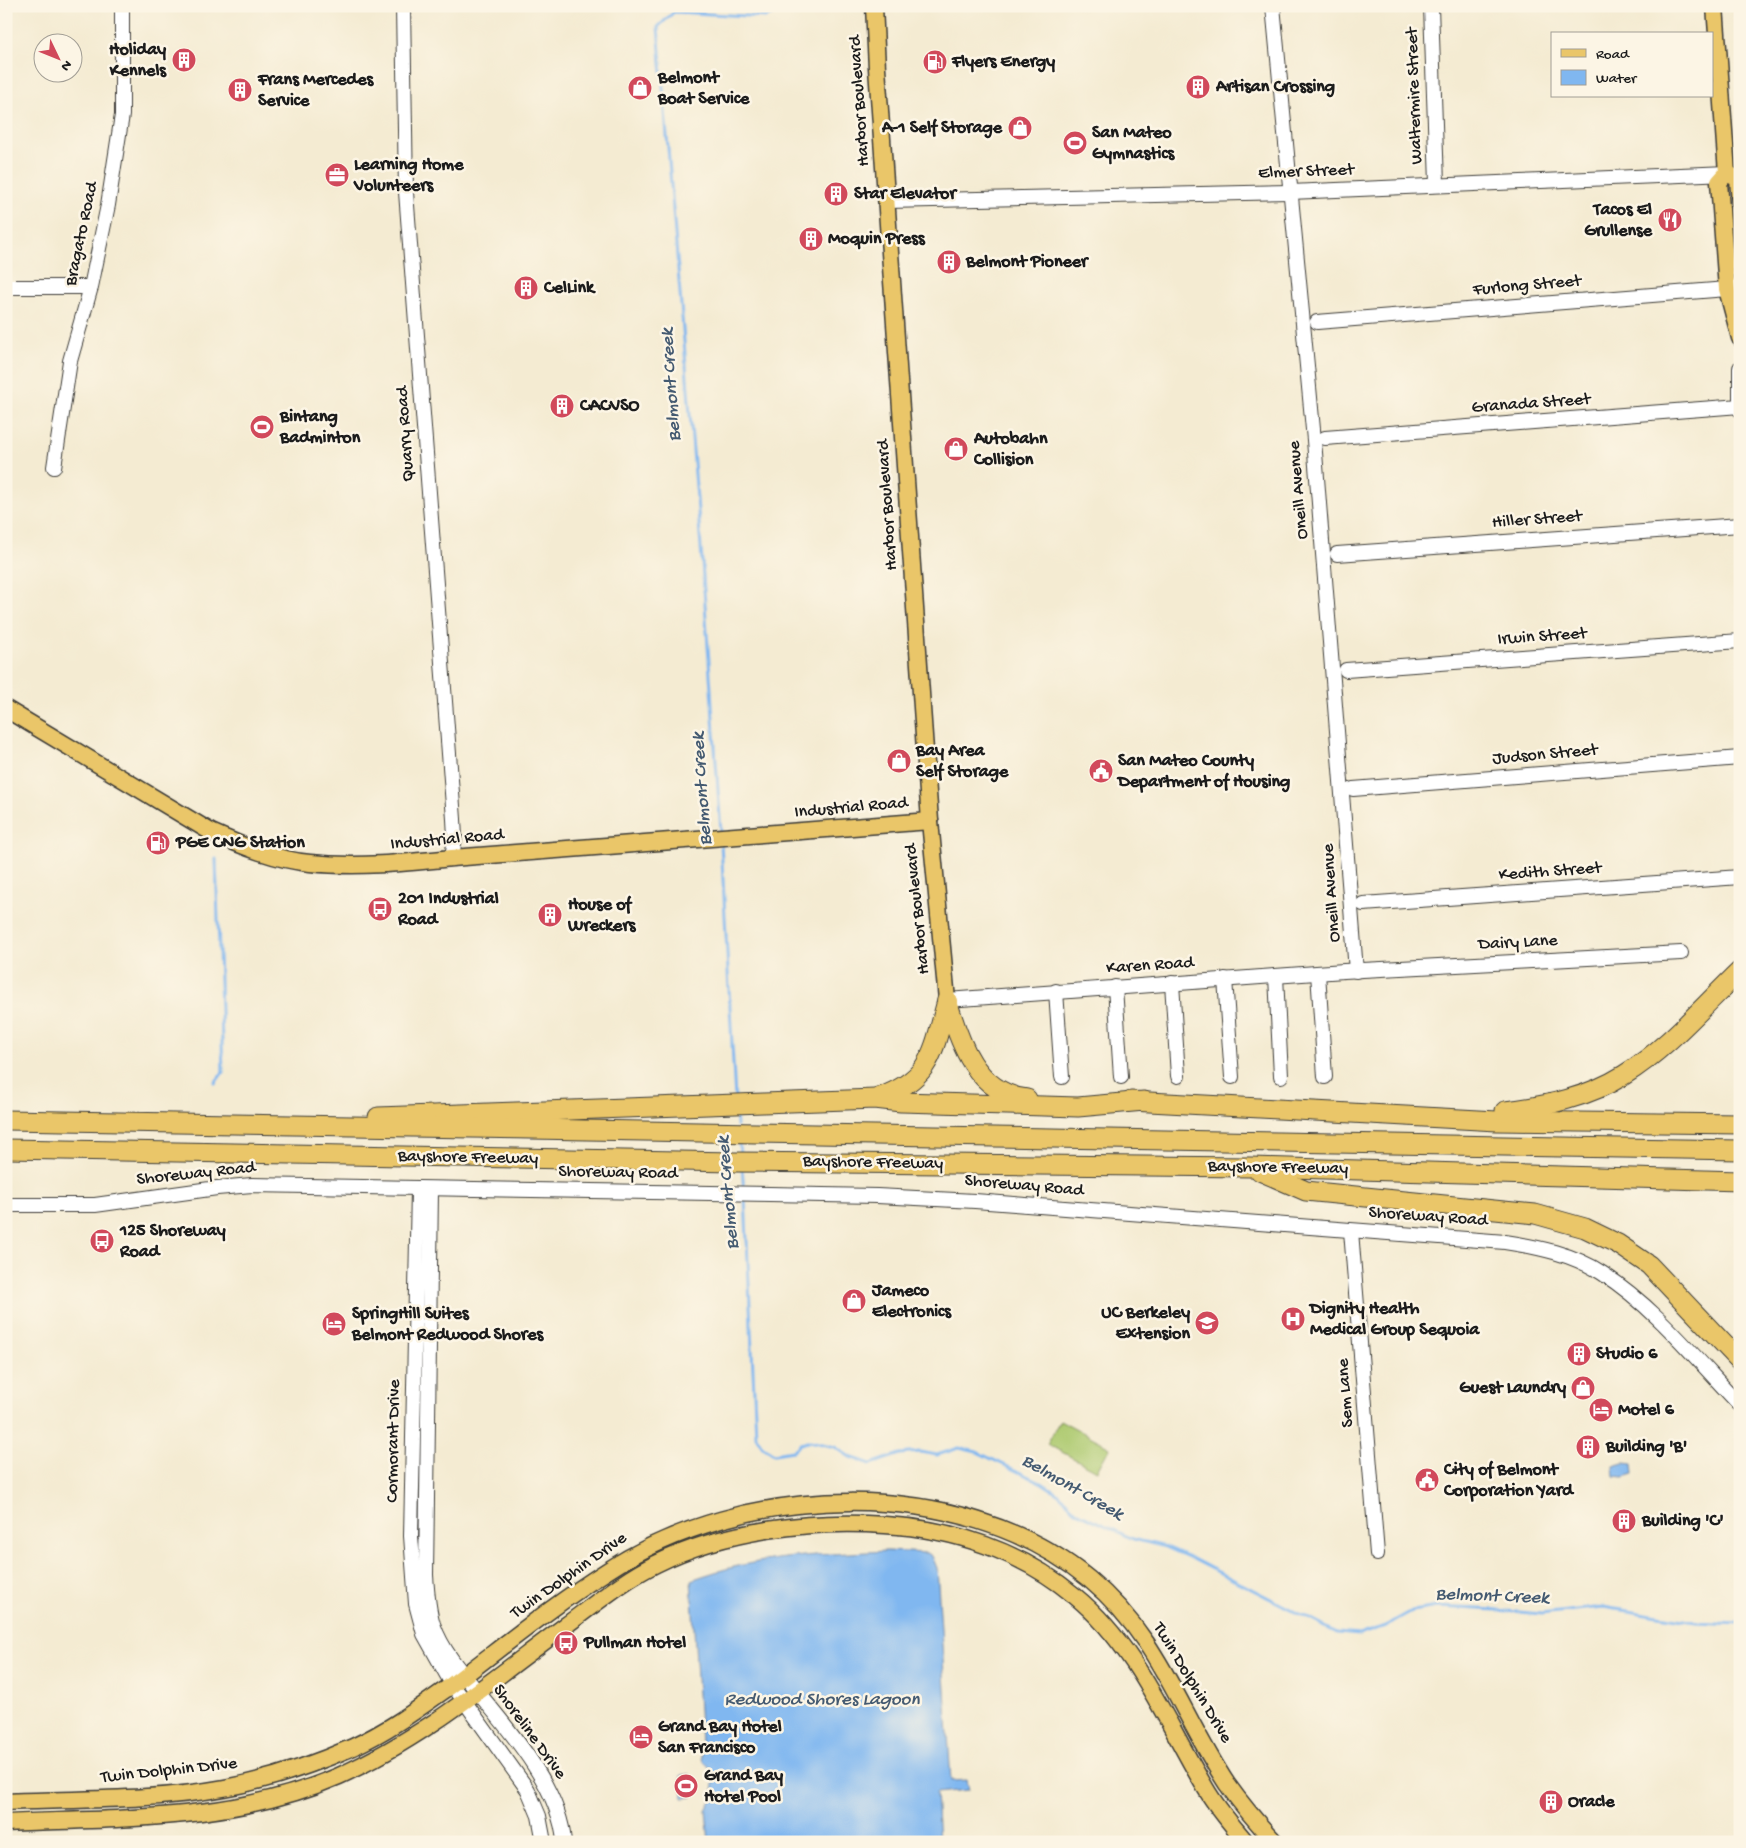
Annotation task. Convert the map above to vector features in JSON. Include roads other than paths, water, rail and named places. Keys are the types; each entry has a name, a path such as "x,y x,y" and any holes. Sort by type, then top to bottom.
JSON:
{"highway":[{"path":"1454,1117 1554,1104 1609,1084 1638,1066 1652,1054 1740,971"},
{"path":"875,1099 907,1085 927,1064 934,1051 947,1000"},
{"path":"947,1000 958,1038 972,1065 987,1080 1005,1093 1019,1098 1032,1100 1144,1102 1454,1117 1497,1121 1740,1124"},
{"path":"270,1125 415,1114 875,1099 901,1102 1078,1107 1144,1102"},
{"name":"Bayshore Freeway","path":"6,1120 1740,1150"},
{"name":"Bayshore Freeway","path":"6,1149 741,1162 1251,1167 1740,1181"},
{"path":"1251,1167 1306,1191 1535,1214 1585,1228 1618,1244 1649,1265 1740,1361"}],"main road":[{"name":"Harbor Boulevard","path":"874,6 877,77 888,201 930,821 947,1000"},
{"path":"1715,6 1727,173 1719,182 1740,338"},
{"path":"1727,173 1738,178 1740,203"},
{"name":"Industrial Road","path":"6,709 211,832 241,846 308,863 380,866 452,858 731,838 930,821"},
{"name":"Twin Dolphin Drive","path":"6,1802 170,1794 224,1788 292,1771 358,1744 422,1708 606,1571 643,1548 682,1530 719,1518 769,1509 863,1502 908,1505 952,1512 986,1522 1022,1537 1056,1556 1088,1579 1118,1607 1155,1654 1226,1781 1261,1827 1275,1842"},
{"name":"Twin Dolphin Drive","path":"6,1823 171,1816 263,1802 307,1788 370,1762 436,1722 622,1584 655,1564 724,1539 771,1530 862,1523 906,1526 947,1532 1004,1553 1045,1574 1074,1595 1104,1624 1137,1666 1208,1793 1246,1842"}],"street":[{"name":"Bragato Road","path":"54,467 70,362 91,287 108,205 122,114 122,6"},
{"name":"Quarry Road","path":"403,6 406,192 454,819 455,837 452,858"},
{"name":"Oneill Avenue","path":"1273,6 1314,440 1356,971"},
{"name":"Waltermire Street","path":"1431,6 1437,184"},
{"name":"Elmer Street","path":"888,201 1290,192 1437,184 1727,173"},
{"path":"6,287 91,287"},
{"name":"Furlong Street","path":"1316,322 1734,287"},
{"path":"1740,368 1740,410"},
{"name":"Granada Street","path":"1325,438 1740,406"},
{"name":"Hiller Street","path":"1337,554 1740,525"},
{"name":"Irwin Street","path":"1346,670 1740,641"},
{"name":"Judson Street","path":"1353,788 1740,758"},
{"name":"Kedith Street","path":"1363,904 1740,877"},
{"name":"Dairy Lane","path":"1356,971 1681,953"},
{"name":"Karen Road","path":"947,1000 1356,971"},
{"path":"1318,973 1325,1077"},
{"path":"1276,976 1281,1076"},
{"path":"1225,980 1232,1077"},
{"path":"1172,983 1178,1076"},
{"path":"1116,987 1121,1077"},
{"path":"1056,991 1062,1077"},
{"name":"Shoreway Road","path":"6,1205 95,1205 216,1188 252,1185 425,1190 926,1197 1505,1242 1536,1246 1568,1256 1602,1272 1630,1294 1740,1405"},
{"name":"Cormorant Drive","path":"425,1190 427,1593 430,1615 458,1681"},
{"name":"Sem Lane","path":"1351,1231 1377,1554"},
{"name":"Shoreline Drive","path":"458,1681 546,1784 561,1822 564,1842"},
{"name":"Shoreline Drive","path":"470,1695 528,1790 539,1816 544,1842"}],"water":[{"path":"1623,1463 1633,1464 1634,1474 1624,1477 1614,1476 1613,1466"},
{"name":"Redwood Shores Lagoon","path":"887,1551 927,1553 932,1556 937,1568 951,1781 967,1780 969,1790 936,1793 939,1842 709,1842 706,1810 712,1799 714,1783 710,1768 702,1759 691,1580 740,1565 764,1561 812,1555"},
{"name":"Grand Bay Hotel Pool","path":"690,1774 692,1797 683,1798 681,1775"}],"waterway":[{"name":"Belmont Creek","path":"721,832 701,547 658,27 674,12 766,17 776,13 780,6"},
{"name":"Belmont Creek","path":"721,843 735,1099"},
{"path":"215,1083 223,1072 216,859"},
{"name":"Belmont Creek","path":"736,1110 737,1126"},
{"name":"Belmont Creek","path":"739,1140 740,1156"},
{"name":"Belmont Creek","path":"742,1167 744,1191"},
{"name":"Belmont Creek","path":"745,1197 756,1436 763,1447 774,1454 793,1451 801,1444 810,1441 835,1447 850,1457 871,1464 900,1454 920,1452 937,1455 959,1448 977,1452 1042,1483 1059,1494 1077,1512 1133,1539 1166,1547 1189,1557 1337,1633 1360,1635 1385,1626 1412,1611 1437,1607 1541,1614 1603,1607 1696,1622 1740,1624"}],"place":[{"name":"Holiday Kennels","path":"184,60"},
{"name":"Flyers Energy","path":"935,62"},
{"name":"Artisan Crossing","path":"1198,87"},
{"name":"Belmont Boat Service","path":"640,88"},
{"name":"Frans Mercedes Service","path":"240,90"},
{"name":"A-1 Self Storage","path":"1020,128"},
{"name":"San Mateo Gymnastics","path":"1075,143"},
{"name":"Learning Home Volunteers","path":"337,175"},
{"name":"Star Elevator","path":"836,194"},
{"name":"Tacos El Grullense","path":"1670,220"},
{"name":"Moquin Press","path":"811,239"},
{"name":"Belmont Pioneer","path":"949,262"},
{"name":"CelLink","path":"526,288"},
{"name":"CACVSO","path":"562,406"},
{"name":"Bintang Badminton","path":"262,427"},
{"name":"Autobahn Collision","path":"956,449"},
{"name":"Bay Area Self Storage","path":"899,761"},
{"name":"San Mateo County Department of Housing","path":"1101,771"},
{"name":"PGE CNG Station","path":"158,843"},
{"name":"201 Industrial Road","path":"380,909"},
{"name":"House of Wreckers","path":"550,915"},
{"name":"125 Shoreway Road","path":"102,1241"},
{"name":"Jameco Electronics","path":"854,1301"},
{"name":"Dignity Health Medical Group Sequoia","path":"1293,1319"},
{"name":"UC Berkeley Extension","path":"1207,1323"},
{"name":"SpringHill Suites Belmont Redwood Shores","path":"334,1324"},
{"name":"Studio 6","path":"1579,1354"},
{"name":"Guest Laundry","path":"1583,1388"},
{"name":"Motel 6","path":"1601,1410"},
{"name":"Building 'B'","path":"1588,1447"},
{"name":"City of Belmont Corporation Yard","path":"1427,1480"},
{"name":"Building 'C'","path":"1624,1521"},
{"name":"Pullman Hotel","path":"566,1643"},
{"name":"Grand Bay Hotel San Francisco","path":"641,1737"},
{"name":"Grand Bay Hotel Pool","path":"686,1786"},
{"name":"Oracle","path":"1551,1802"}]}
